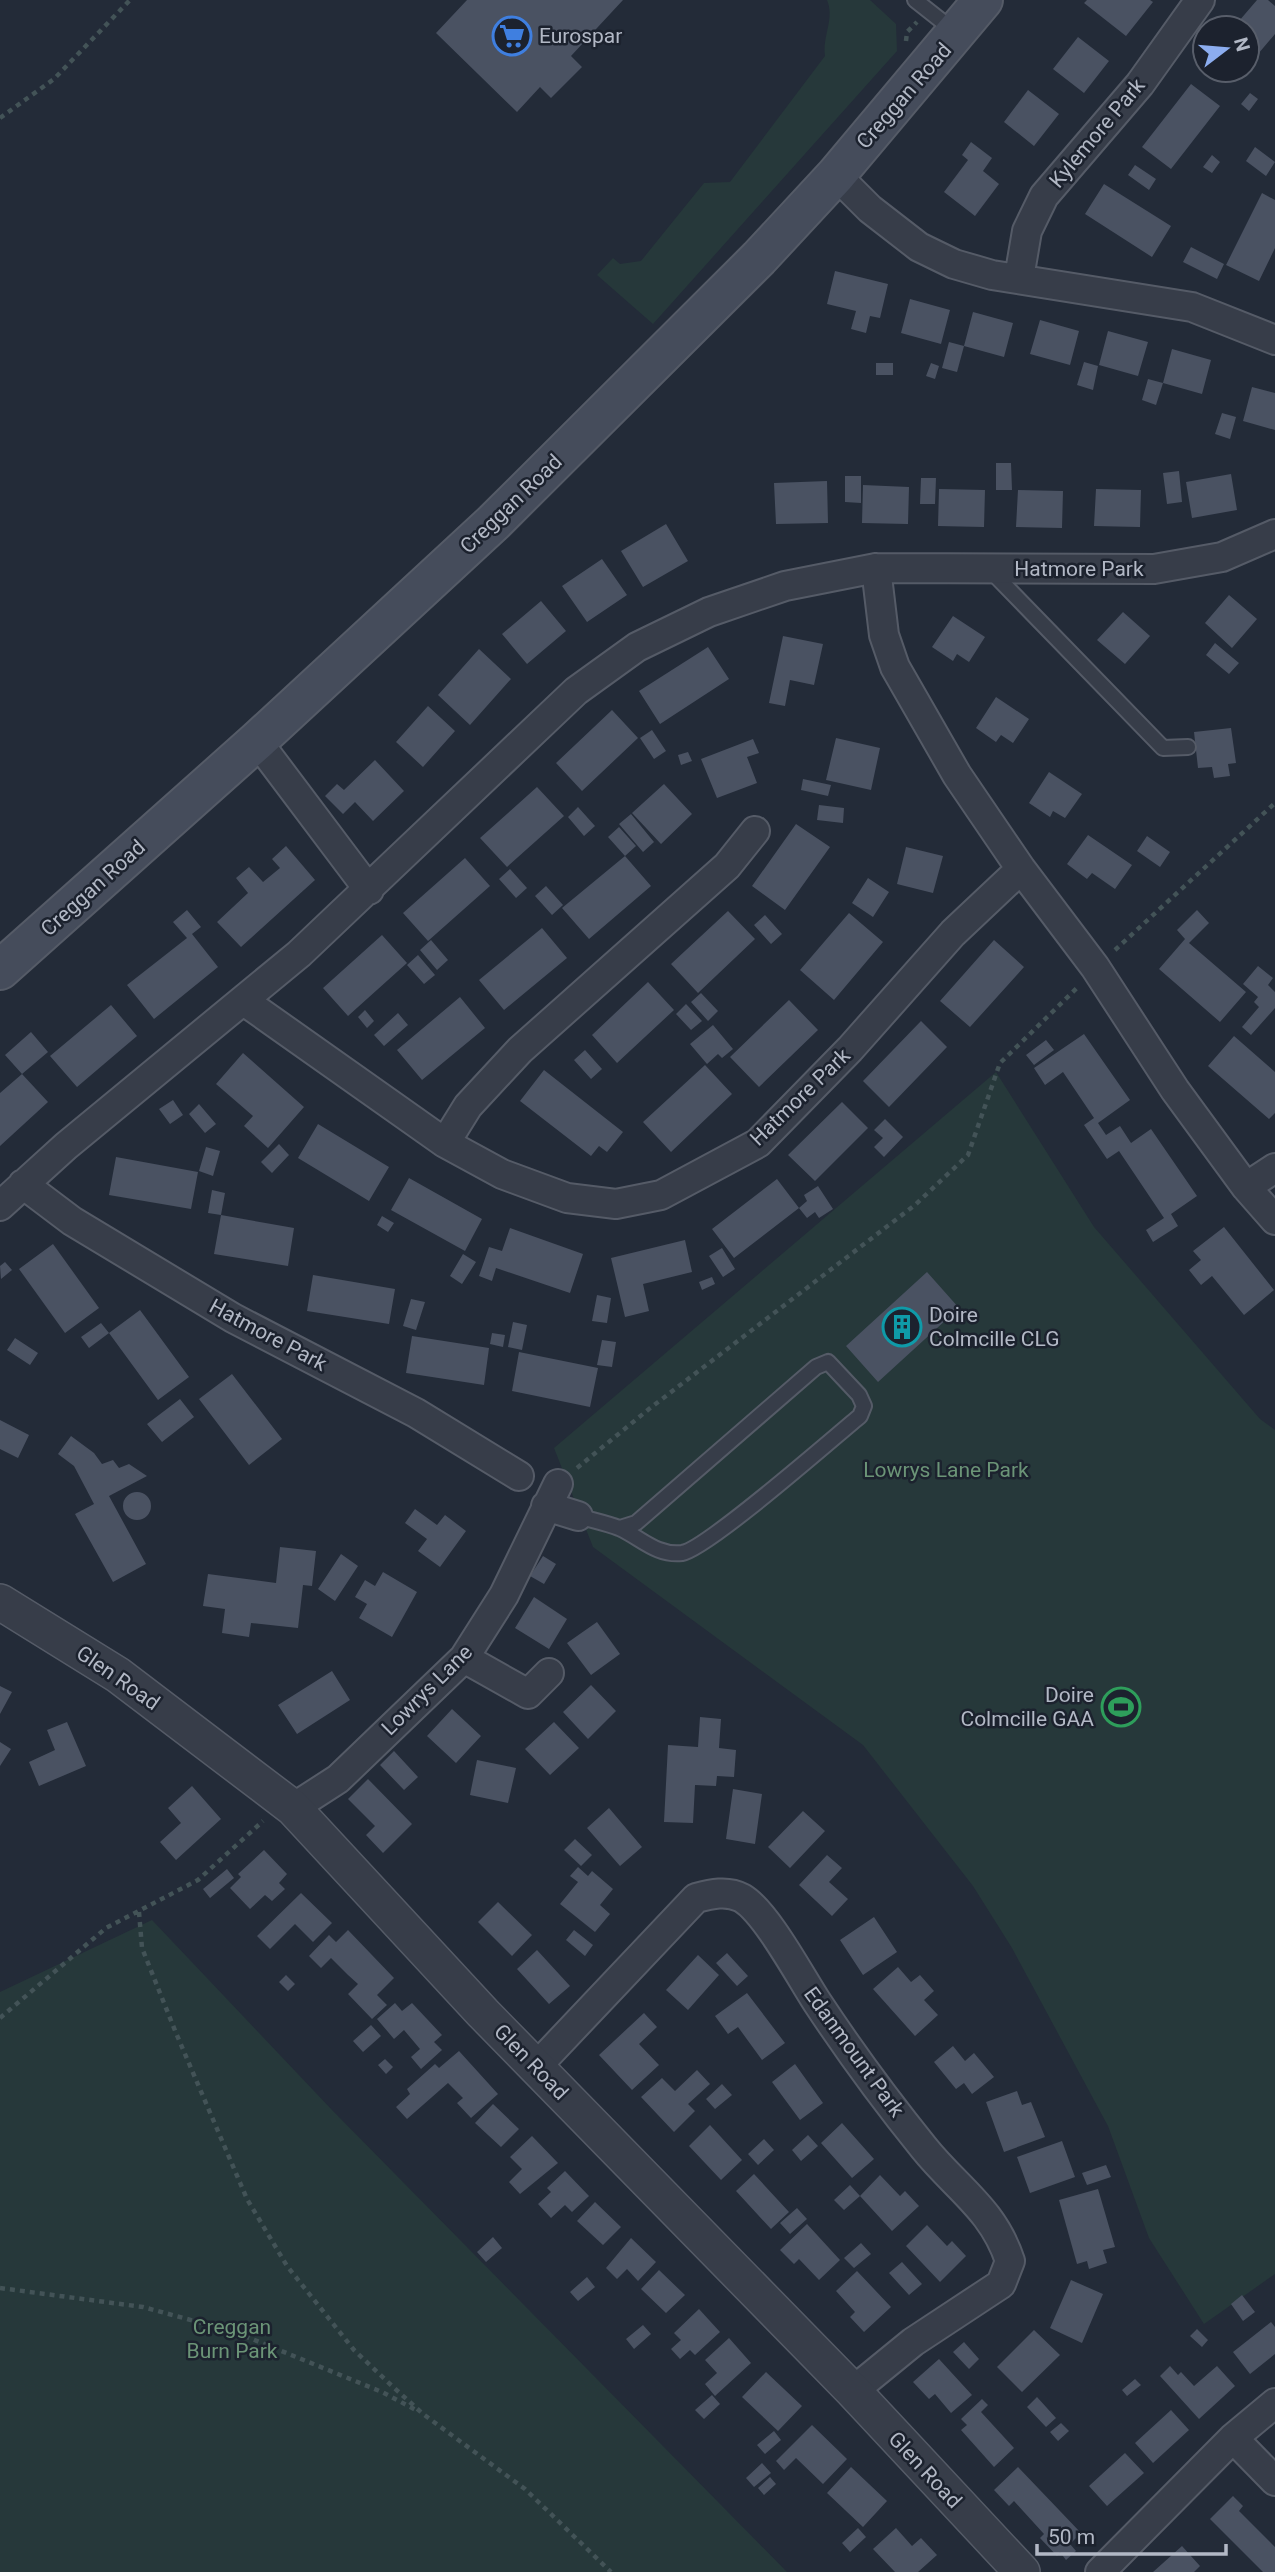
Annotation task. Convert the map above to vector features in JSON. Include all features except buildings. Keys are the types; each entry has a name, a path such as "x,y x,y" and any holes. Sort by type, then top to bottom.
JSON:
{"main road":[{"name":"Creggan Road","path":"0,970 257,741 494,522 759,258 835,175 983,0"}],"street":[{"name":"Kylemore Park","path":"1018,278 1027,231 1044,196 1140,83 1200,0"},
{"path":"835,175 870,209 919,247 954,264 1018,278 1192,307 1275,340"},
{"name":"Hatmore Park","path":"0,1206 244,1001 369,890 576,691 637,647 709,612 785,586 876,568 1154,569 1222,557 1275,534"},
{"path":"876,568 884,635 895,667 957,775 1021,869 1095,967 1175,1090 1246,1187 1275,1220"},
{"path":"257,741 369,890"},
{"path":"445,1143 468,1106 520,1050 727,866 755,831"},
{"name":"Hatmore Park","path":"244,1001 445,1143 502,1174 567,1198 616,1204 661,1195 758,1143 850,1049 953,933 1021,869"},
{"path":"1246,1187 1275,1168"},
{"name":"Hatmore Park","path":"23,1184 72,1221 233,1318 416,1413 519,1476"},
{"path":"552,1495 578,1516"},
{"name":"Lowrys Lane","path":"289,1805 338,1780 464,1658 503,1595 552,1495"},
{"name":"Glen Road","path":"0,1602 118,1675 289,1805 536,2067 853,2391 1022,2572"},
{"path":"464,1658 522,1702 549,1673"},
{"name":"Edanmount Park","path":"536,2067 696,1898 720,1892 742,1898 761,1916 859,2062 925,2150 976,2202 1002,2235 1010,2261 1001,2284 913,2342 853,2391"},
{"path":"1100,2572 1233,2438 1275,2403"},
{"path":"1233,2438 1275,2481"}],"lane":[{"path":"915,0 957,33"},
{"path":"989,569 1163,748 1188,747"},
{"path":"578,1516 620,1528 648,1547 681,1553 691,1550 860,1416 864,1406 859,1395 828,1362 817,1367 636,1523 620,1528"}],"path":[{"path":"0,118 54,79 131,0"},
{"path":"552,1495 649,1409 915,1205 968,1155 1000,1063 1095,967 1275,803"},
{"path":"0,2018 106,1928 198,1880 289,1805"},
{"path":"139,1912 142,1948 247,2199 287,2266 354,2350 423,2414 525,2489 611,2572"},
{"path":"0,2288 143,2307 235,2332 382,2392 423,2414"}],"green space":[{"path":"827,0 870,0 896,24 897,51 653,324 597,275 613,258 620,264 641,261 704,183 730,182 825,56 830,14"},
{"name":"Lowrys Lane Park","path":"996,1072 1094,1227 1260,1419 1275,1430 1275,2274 1204,2324 1149,2238 1108,2126 1012,1948 973,1886 863,1745 593,1547 554,1448"},
{"name":"Creggan Burn Park","path":"152,1920 332,2110 787,2572 0,2572 0,1992"}],"place":[{"name":"Eurospar","path":"512,36"},
{"name":"Doire Colmcille CLG","path":"902,1327"},
{"name":"Doire Colmcille GAA","path":"1121,1707"}]}
